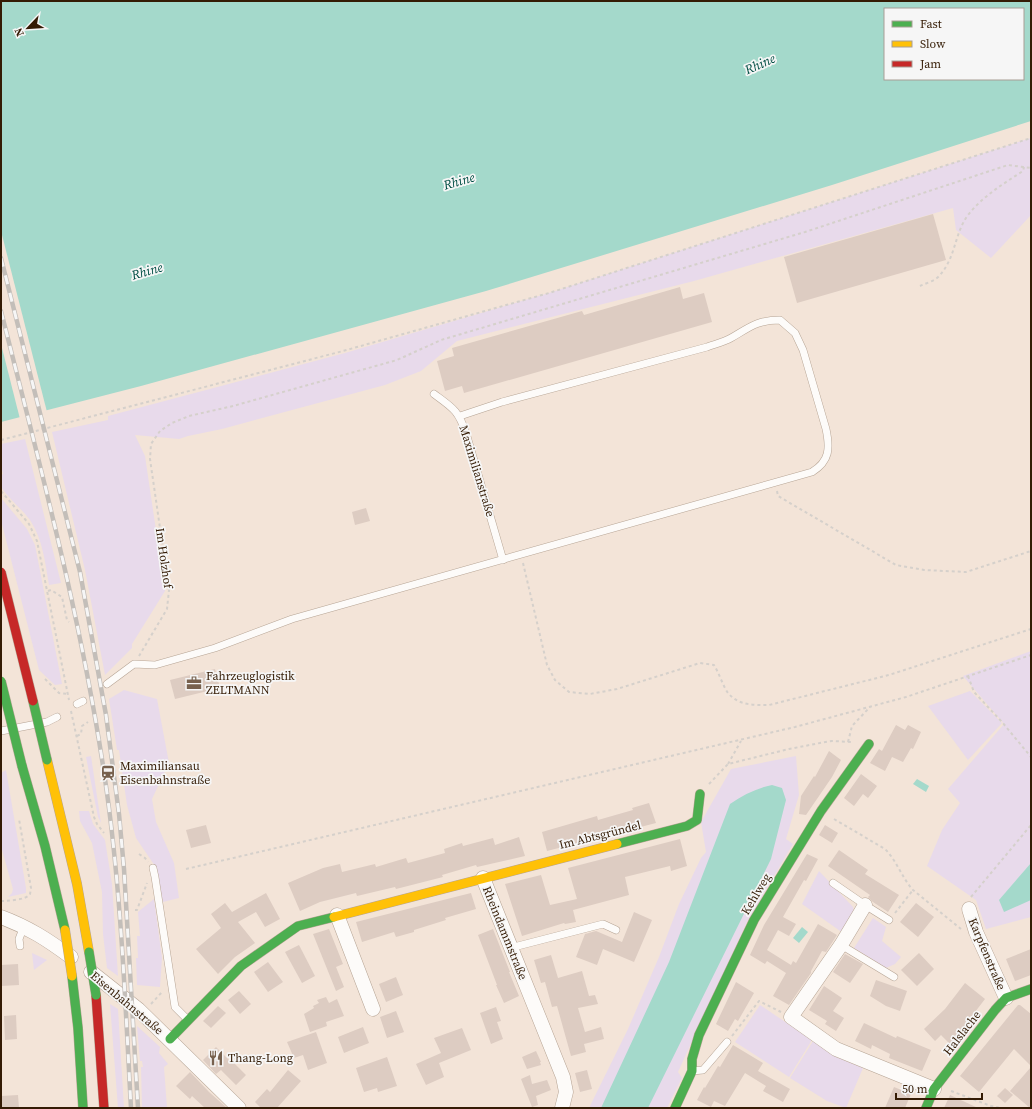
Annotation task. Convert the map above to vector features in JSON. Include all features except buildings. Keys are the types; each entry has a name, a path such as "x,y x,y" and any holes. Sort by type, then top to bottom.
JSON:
{"main road":[{"path":"1,572 77,884 96,994 104,1108"},
{"path":"1,681 22,766 45,846 65,930 78,1028 83,1108"},
{"name":"Kehlweg","path":"675,1108 692,1071 692,1059 699,1035 754,920 820,811 869,744"},
{"name":"Im Abtsgründel","path":"483,878 687,826 697,820 700,794"},
{"name":"Rheindammstraße","path":"170,1039 241,966 298,926 483,878"},
{"path":"1006,998 1031,989"},
{"name":"Halslache","path":"926,1108 936,1087 959,1055 1006,998"}],"street":[{"name":"Rheindammstraße","path":"483,878 563,1077 566,1092 562,1108"},
{"path":"865,905 841,945 791,1017 836,1049 936,1087"},
{"name":"Karpfenstraße","path":"969,909 976,932 1006,998"},
{"path":"337,916 373,1009"},
{"name":"Eisenbahnstraße","path":"1,917 24,926 50,941 139,1010 239,1108"}],"lane":[{"path":"107,684 134,664 155,665 216,648 292,619 812,472 820,468 825,460 829,442 803,350 795,333 780,320 766,320 749,326 730,338 707,347 502,402 460,416"},
{"name":"Maximilianstraße","path":"434,394 450,405 460,416 504,560"},
{"path":"1,731 47,722 57,717"},
{"path":"153,868 175,1007 188,1020"},
{"path":"833,883 889,920"},
{"path":"510,948 603,924 616,930"},
{"path":"20,946 19,939 24,926"},
{"path":"841,945 894,977"},
{"path":"692,1071 703,1070 728,1042"}],"path":[{"path":"1,440 343,351 549,293 1031,138"},
{"name":"Im Holzhof","path":"134,664 167,609 169,599 169,590 150,459 151,444 160,431 172,423 189,416 233,406 397,360 441,340 805,232 1008,165 1031,168"},
{"path":"920,286 939,277 952,257 959,232 967,216 987,195 1023,171 1024,167"},
{"path":"774,483 778,496 896,565 924,570 966,572 1031,551"},
{"path":"1,491 29,524 37,541 69,700"},
{"path":"521,555 547,665 555,680 569,692 590,694 617,689 700,663 714,665 728,693 736,700 749,705 769,705 889,675 1031,629"},
{"path":"48,591 51,590 62,597 67,620 69,622"},
{"path":"186,870 741,740 871,707 906,697 1031,655"},
{"path":"968,676 974,692 1002,722 1031,757"},
{"path":"52,687 59,693 68,694"},
{"path":"77,704 74,726 94,817 104,833"},
{"path":"848,742 852,726 871,707"},
{"path":"77,736 81,734 82,726 88,722"},
{"path":"700,794 728,764 741,740"},
{"path":"728,764 820,742 832,741 869,744"},
{"path":"820,811 885,849 891,856 906,883 913,890 970,935 976,932"},
{"path":"1,901 28,897 30,894 31,888 19,819"},
{"path":"969,909 969,898 1031,825"},
{"path":"135,910 137,910 149,878"},
{"path":"889,920 913,890"},
{"path":"149,1006 167,987 172,986"},
{"path":"728,1042 759,1001 791,1017"},
{"path":"936,1087 949,1090 984,1104 1001,1108"}],"shaded area":[{"path":"1031,138 1031,215 991,258 956,230 953,208 694,281 457,341 421,371 385,385 222,429 179,439 135,435 145,456 165,591 132,644 132,648 105,675 85,570 52,432 108,420 108,416 345,353 549,293"},
{"path":"25,439 61,583 49,585 43,551 38,535 30,520 1,487 1,475 3,474 1,466 1,444"},
{"path":"1,498 27,529 35,545 62,684 55,685 39,670 1,520"},
{"path":"1031,651 1031,917 986,929 976,900 927,866 942,830 960,803 948,789 1004,724 963,676"},
{"path":"124,690 157,699 169,763 152,799 156,822 174,863 179,898 163,902 155,866 136,838 127,805 119,750 117,750 109,699"},
{"path":"970,691 1002,723 968,760 928,706"},
{"path":"91,756 101,823 98,817 86,757"},
{"path":"796,756 799,795 786,839 793,844 747,922 678,1072 682,1078 667,1108 589,1108 628,1029 659,957 679,904 701,858 706,852 701,822 731,769"},
{"path":"6,770 26,888 26,893 8,897 12,893 13,889 1,842 1,773"},
{"path":"79,811 89,811 93,824 105,840 112,884 118,976 107,968 103,934 102,892 92,843 80,821"},
{"path":"819,871 853,907 854,911 843,933 802,904"},
{"path":"154,899 162,958 160,987 137,985 137,936 140,936 138,912"},
{"path":"873,918 886,927 882,941 901,957 895,964 886,968 854,948"},
{"path":"32,953 47,960 34,970"},
{"path":"110,1004 118,1009 124,1108 118,1108"},
{"path":"760,1005 812,1040 789,1077 735,1042"},
{"path":"137,1026 160,1047 159,1053 168,1064 164,1067 167,1108 142,1108 141,1067 143,1067 142,1061 140,1061"},
{"path":"813,1041 837,1057 863,1068 846,1108 827,1101 790,1078"}],"water":[{"name":"Rhine","path":"1,1 1031,1 1031,121 832,185 486,291 141,386 1,422"},
{"path":"917,779 929,786 926,792 913,784"},
{"path":"772,785 782,788 786,800 771,859 648,1108 601,1108 669,962 730,804 750,792"},
{"path":"1031,863 1031,900 1004,912 999,900"},
{"path":"802,927 808,932 799,943 793,938"}],"pier":[{"path":"1,231 47,412 20,419 1,344"}],"railway":[{"path":"1,258 80,572 106,715 119,814 124,869 138,1108"},
{"path":"1,311 59,544 85,661 96,720 105,779 119,902 131,1108"}],"traffic: fast":[{"path":"1,681 22,766"},
{"path":"33,701 47,760"},
{"path":"675,1108 692,1071 692,1059 699,1035 754,920 821,811 869,744"},
{"path":"22,766 45,846 65,930"},
{"path":"617,844 687,826 697,820 700,794"},
{"path":"170,1039 241,966 298,926 334,917"},
{"path":"89,952 96,995"},
{"path":"72,976 78,1028 83,1108"},
{"path":"926,1108 934,1089 995,1010 1006,998 1031,989"}],"traffic: slow":[{"path":"47,760 77,884 89,952"},
{"path":"334,917 617,844"},
{"path":"65,930 72,976"}],"traffic: jam":[{"path":"1,572 33,701"},
{"path":"96,995 104,1108"}],"place":[{"name":"Fahrzeuglogistik ZELTMANN","path":"194,683"},
{"name":"Maximiliansau Eisenbahnstraße","path":"108,773"},
{"name":"Thang-Long","path":"216,1058"}]}
